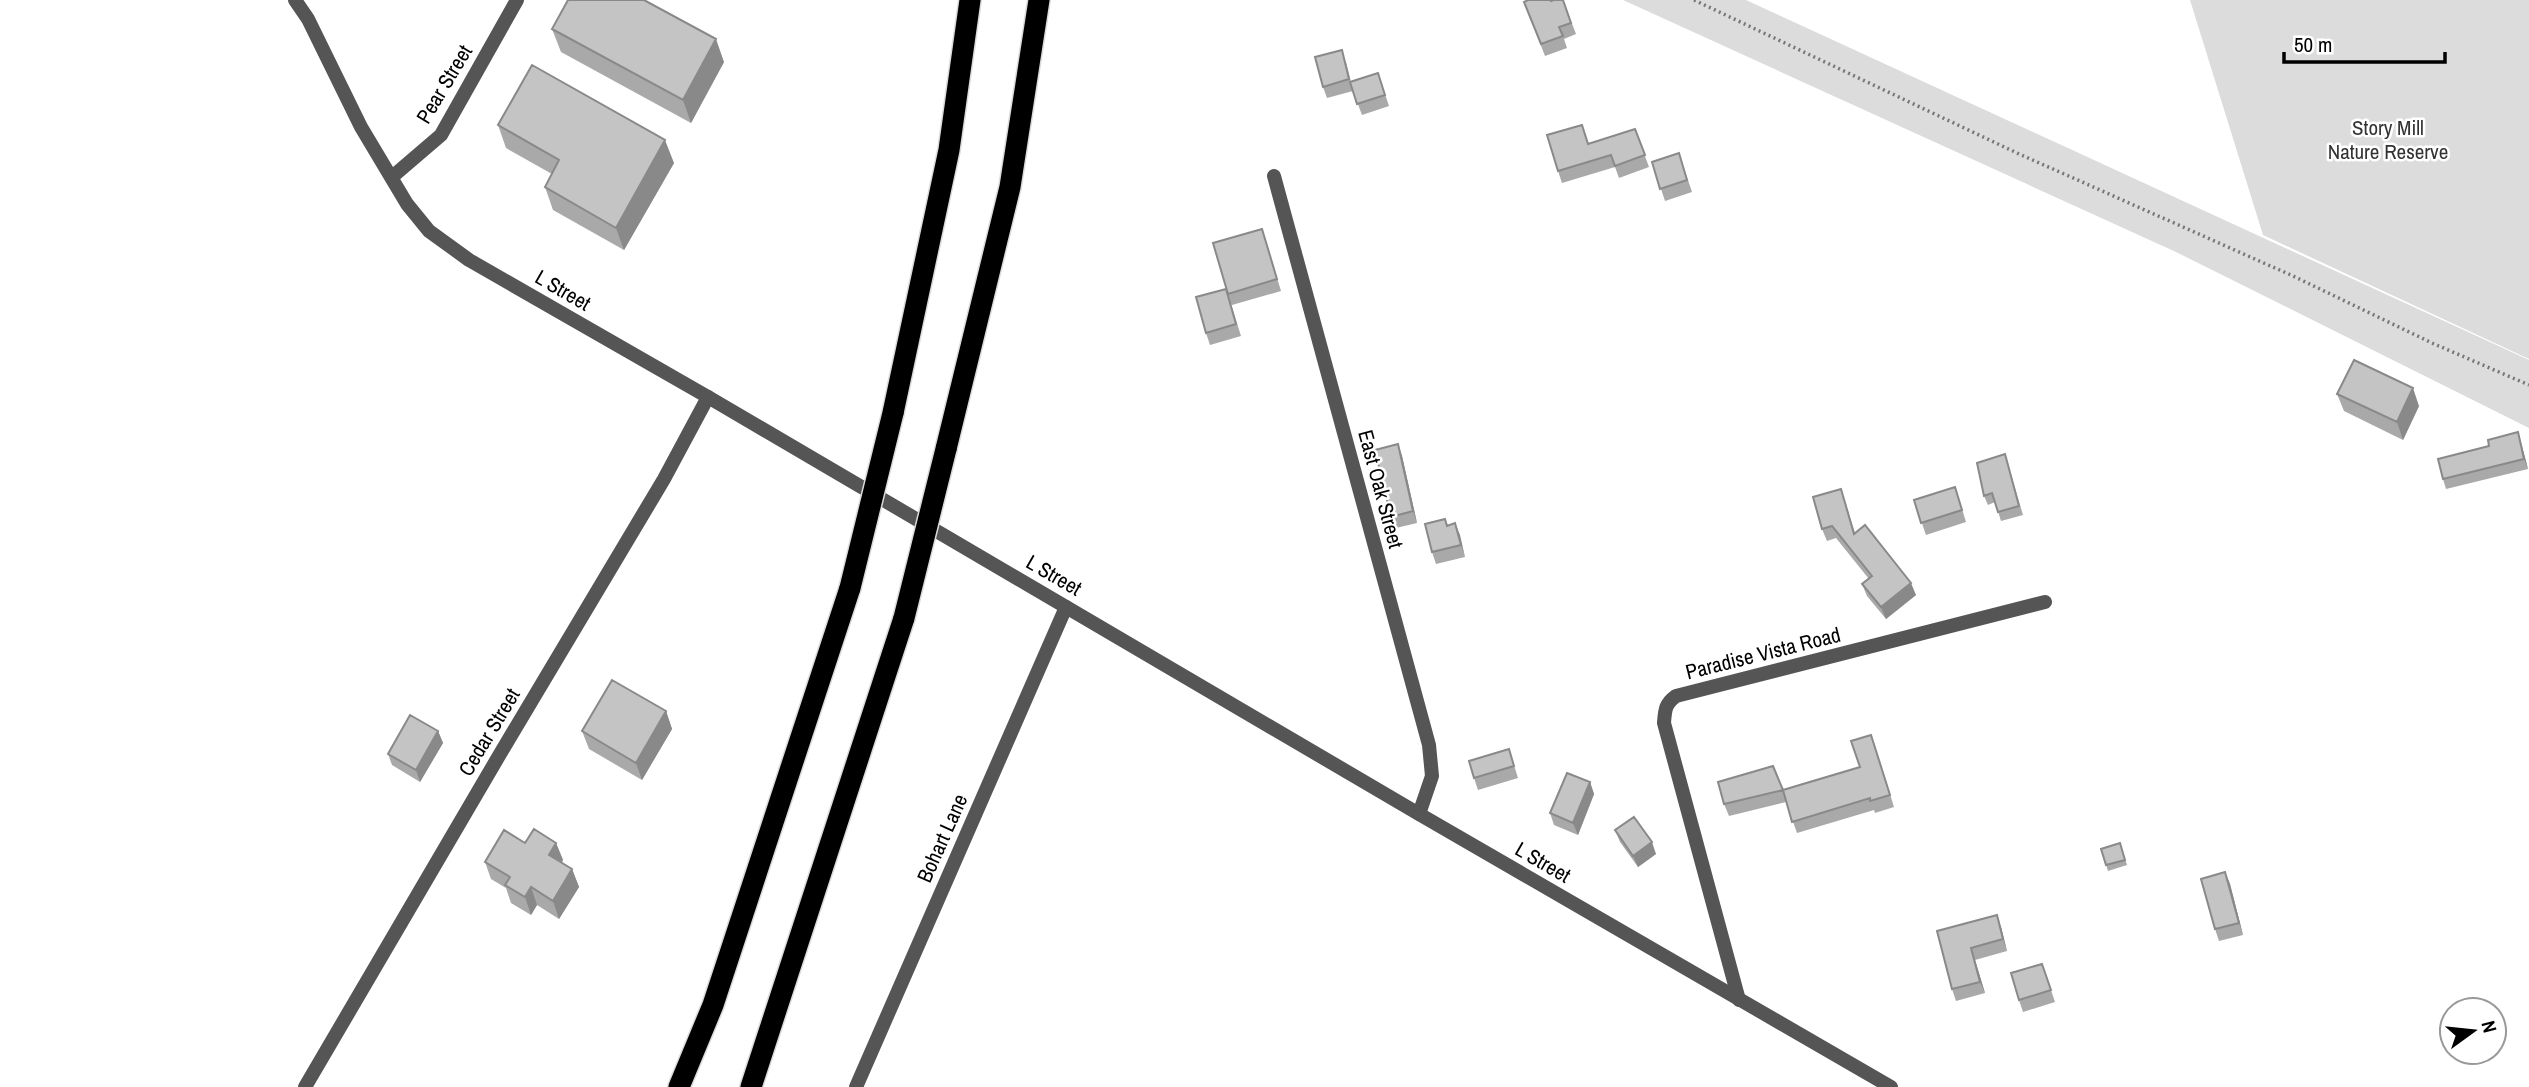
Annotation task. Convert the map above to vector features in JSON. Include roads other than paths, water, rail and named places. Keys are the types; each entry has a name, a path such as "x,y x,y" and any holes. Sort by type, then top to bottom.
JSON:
{"highway":[{"path":"679,1087 713,1005 850,588 893,413 949,150 970,0"},
{"path":"751,1087 904,618 1010,187 1039,0"}],"street":[{"name":"L Street","path":"295,0 308,19 361,127 407,204 429,231 469,260 1891,1087"},
{"name":"Pear Street","path":"392,177 441,135 517,0"},
{"name":"East Oak Street","path":"1274,176 1429,745 1432,776 1419,814"},
{"name":"Cedar Street","path":"305,1087 499,754 664,479 708,397"},
{"name":"Paradise Vista Road","path":"1739,1000 1664,723 1665,708 1669,701 1676,696 2045,602"},
{"name":"Bohart Lane","path":"856,1087 1066,607"}],"park label":[{"name":"Story Mill Nature Reserve","path":"2388,139"}]}
